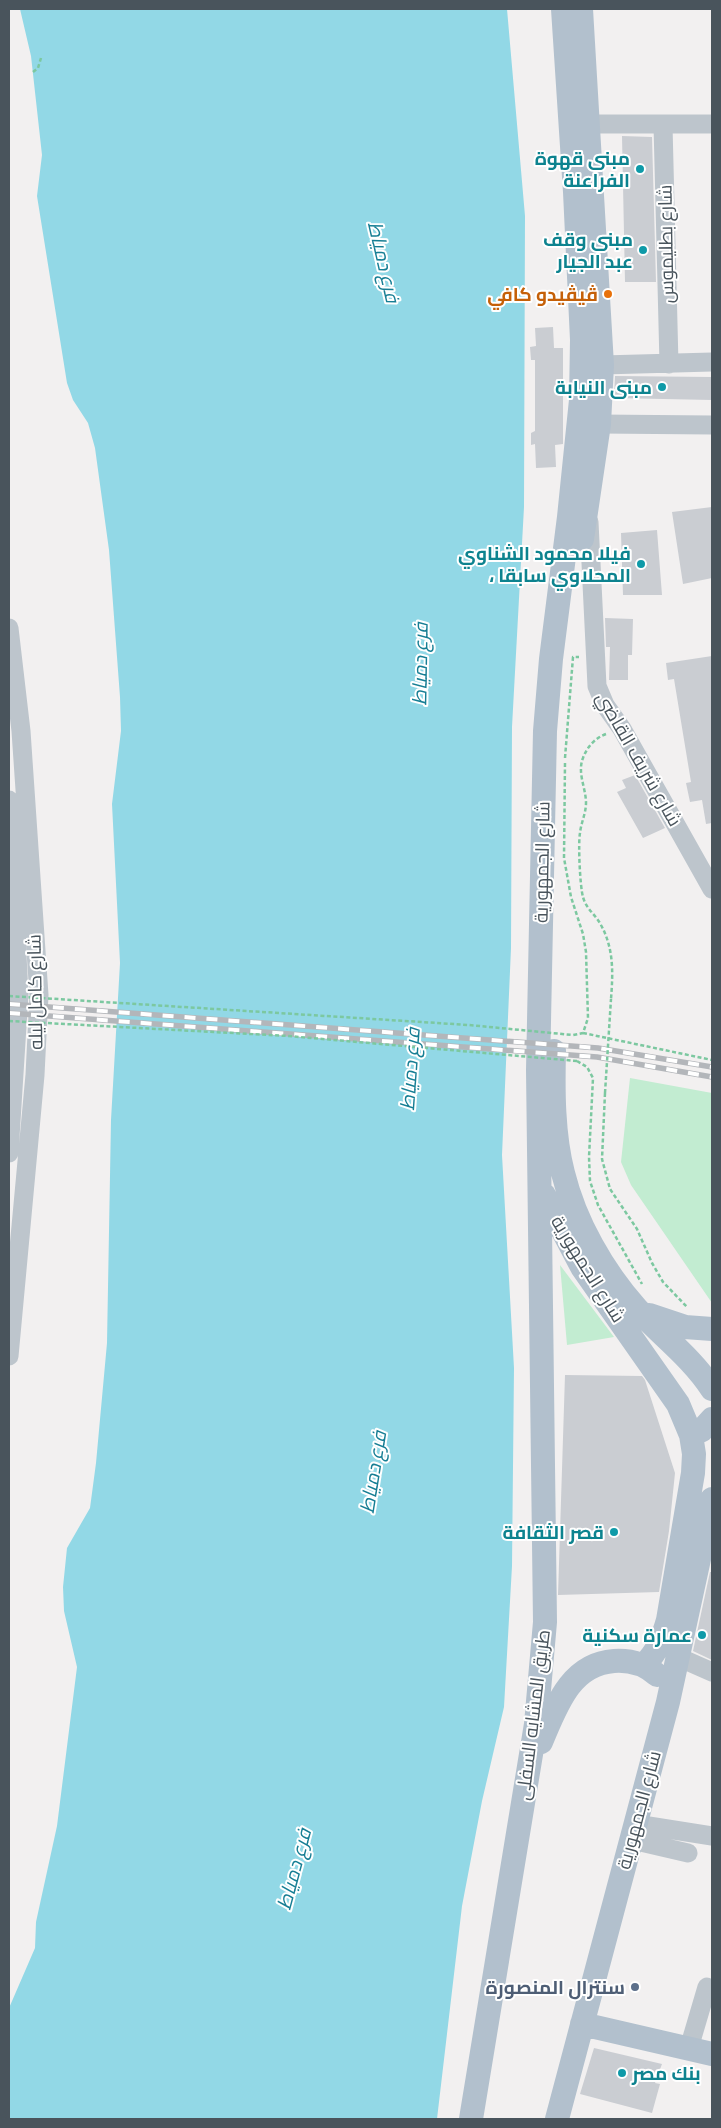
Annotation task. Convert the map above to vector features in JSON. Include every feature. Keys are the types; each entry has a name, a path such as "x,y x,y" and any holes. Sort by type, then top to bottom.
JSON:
{"main road":[{"name":"شارع الجمهورية","path":"563,9 582,340 581,400 569,517 551,659 545,731 538,1070 540,1186 582,1267 678,1404 691,1435 694,1454 693,1473 668,1620 663,1639 653,1656 644,1665"},
{"name":"شارع الجمهورية","path":"582,9 602,365 599,424 572,605 560,732 554,1078 562,1172 584,1231 600,1259 703,1360 712,1389"},
{"name":"طريق المشايه السفلى","path":"471,2119 537,1716 545,1622 540,1186"},
{"path":"641,1298 666,1322 706,1329"},
{"path":"668,1390 677,1374 703,1360"},
{"path":"691,1435 702,1430 712,1419"},
{"name":"شارع الجمهورية","path":"557,2119 634,1832 678,1657 705,1564 712,1499"},
{"path":"526,1775 560,1699 571,1682 586,1669 604,1661 625,1660 644,1665 656,1674 665,1687 668,1702"},
{"path":"582,2024 712,2054"}],"street":[{"path":"589,124 712,124"},
{"name":"شارع بطليموس","path":"663,124 669,364"},
{"path":"602,365 712,362"},
{"path":"599,424 712,425"},
{"name":"شارع شريف القاضي","path":"588,501 597,686 605,706 622,729 712,889"},
{"name":"شارع كامل ليله","path":"9,628 21,731 39,995 35,1075 9,1356"},
{"name":"شارع كامل ليله","path":"9,800 19,994 9,1153"},
{"path":"678,1657 712,1672"},
{"path":"634,1832 712,1836"},
{"path":"634,1832 688,1853"},
{"path":"689,2048 707,1987"}],"path":[{"path":"33,72 38,68 41,58"},
{"path":"583,1032 588,1018 586,952 583,934 571,897 564,858 565,758 573,657 595,658"},
{"path":"622,729 598,737 588,746 582,759 581,773 586,802 580,833 580,882 583,898 590,912 600,924 610,948 613,973 602,1160 610,1189 637,1228 652,1263 663,1282 706,1329"},
{"path":"9,996 468,1025 573,1035 583,1032 712,1060"},
{"path":"9,1021 288,1036 577,1061 587,1068 593,1078 589,1169 593,1193 641,1298"},
{"path":"682,1308 687,1307"}],"green space":[{"path":"630,1078 712,1093 712,1303 631,1185 621,1162"},
{"path":"560,1265 614,1337 567,1345"}],"water":[{"name":"فرع دمياط","path":"20,9 507,9 525,216 524,507 512,727 511,948 502,1155 514,1368 512,1566 504,1707 482,1801 462,1906 437,2119 9,2119 9,2008 35,1948 36,1922 57,1826 77,1667 64,1611 63,1587 67,1548 90,1508 107,1343 111,1120 120,963 112,804 121,731 109,550 95,448 88,423 73,400 67,383 37,196 42,155 31,56"}],"building":[{"path":"622,136 652,137 656,282 625,282"},
{"path":"553,327 554,348 563,348 563,444 555,445 556,467 536,468 535,444 531,445 531,433 535,431 535,360 531,360 530,347 536,346 535,328"},
{"name":"مبنى النيابة","path":"615,376 712,377 712,400 614,398"},
{"path":"712,507 712,578 683,584 672,512"},
{"name":"فيلا محمود الشناوي ، المحلاوي سابقا","path":"657,530 662,595 623,595 621,533"},
{"path":"605,618 633,619 632,655 628,655 628,680 609,680 610,647 606,647"},
{"path":"712,656 712,823 706,824 702,800 690,802 686,783 691,782 674,679 668,680 666,663"},
{"path":"635,775 665,828 643,838 617,792 626,788 622,780"},
{"name":"قصر الثقافة","path":"565,1375 642,1376 645,1380 675,1473 669,1531 659,1592 558,1595"},
{"name":"عمارة سكنية","path":"710,1572 712,1572 712,1660 693,1651"},
{"name":"بنك مصر","path":"594,2048 662,2064 655,2083 660,2084 652,2113 580,2094"}],"railway":[{"path":"9,1004 598,1048 712,1067"},
{"path":"9,1013 597,1057 712,1077"}],"place":[{"name":"مبنى قهوة الفراعنة","path":"640,169"},
{"name":"مبنى وقف عبد الجيار","path":"643,250"},
{"name":"ڤيڤيدو كافي","path":"608,294"},
{"name":"مبنى النيابة","path":"662,387"},
{"name":"فيلا محمود الشناوي ، المحلاوي سابقا","path":"641,564"},
{"name":"قصر الثقافة","path":"614,1532"},
{"name":"عمارة سكنية","path":"702,1635"},
{"name":"سنترال المنصورة","path":"635,1987"},
{"name":"بنك مصر","path":"622,2073"}]}
